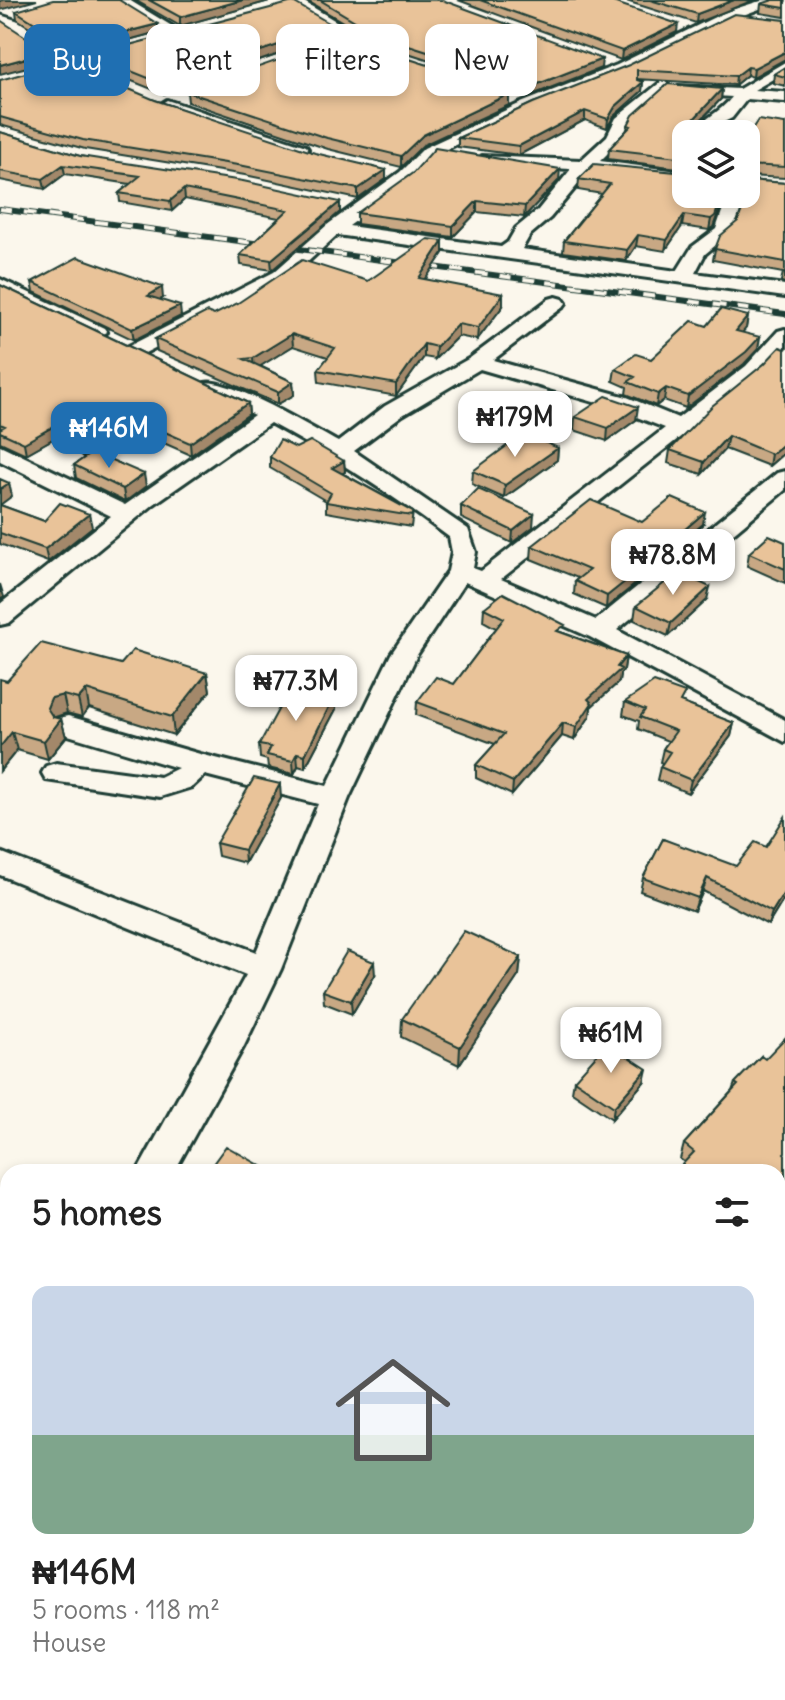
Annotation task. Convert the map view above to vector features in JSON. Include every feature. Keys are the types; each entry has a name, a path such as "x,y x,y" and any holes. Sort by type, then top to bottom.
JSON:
{"street":[{"path":"119,0 168,24"},
{"path":"134,351 281,276 333,229 406,176 430,151 526,106 622,68 730,15 771,1"},
{"path":"290,3 321,24"},
{"path":"0,18 26,10"},
{"path":"730,15 758,19"},
{"path":"0,18 24,31"},
{"path":"669,22 697,31"},
{"path":"594,58 622,68"},
{"path":"716,120 726,115 748,87 785,66"},
{"path":"594,77 785,97"},
{"path":"504,253 516,245 522,232 544,214 571,179 614,138 622,121 662,86"},
{"path":"178,96 157,101 322,156"},
{"path":"510,96 526,106"},
{"path":"430,151 509,163 588,165 672,175"},
{"path":"378,169 406,176"},
{"path":"332,202 361,208"},
{"path":"683,277 698,251 724,231 732,208"},
{"path":"333,229 785,291"},
{"path":"0,285 161,364"},
{"path":"340,451 393,411 477,362 556,303"},
{"path":"160,1164 232,1036 265,969 335,798 404,654 473,577 496,569 753,370 785,335"},
{"path":"477,362 619,402 679,426"},
{"path":"189,376 271,413 340,451 460,534 473,577 599,631 785,732"},
{"path":"0,617 127,515 271,413"},
{"path":"0,452 127,515"},
{"path":"599,631 785,478"},
{"path":"68,725 199,764 335,798"},
{"path":"56,773 160,787 182,780 199,764"},
{"path":"0,863 265,969"}],"building":[{"path":"53,0 119,0 158,24 146,24 146,27 130,31 130,24 36,24 16,11"},
{"path":"149,0 243,0 180,17"},
{"path":"320,0 442,0 507,24 425,24 425,50 409,45 409,24 360,24"},
{"path":"480,0 607,0 678,24 622,51"},
{"path":"650,0 734,0 697,14"},
{"path":"785,0 785,8 761,4"},
{"path":"293,2 331,24 276,24 276,46 260,51 260,24 209,24"},
{"path":"734,14 785,20 785,52 754,68 748,67 736,76 637,70 637,80 643,82 615,107 608,119 585,111 519,146 458,138 533,103 629,65"},
{"path":"0,20 24,36 24,59 0,65"},
{"path":"537,35 602,59 537,84"},
{"path":"146,41 146,77 130,71 130,45"},
{"path":"409,59 425,64 425,96 505,96 423,135 401,156 327,138 199,96 260,96 260,66 276,61 276,96 409,96"},
{"path":"785,67 785,77 774,74"},
{"path":"24,73 24,96 130,96 130,89 315,153 386,170 358,189 244,166 83,140 0,117 0,80"},
{"path":"668,84 722,89 693,120 672,120 672,156 609,149 631,126 628,125 633,115"},
{"path":"760,120 785,124 785,167 760,166"},
{"path":"0,132 80,156 243,181 340,202 271,260 240,255 288,210 184,189 170,201 119,193 140,176 63,165 43,179 0,171"},
{"path":"435,148 560,169 525,206 477,201 453,226 357,213 414,172"},
{"path":"594,164 672,172 672,208 718,208 711,219 684,215 667,240 638,235 627,250 564,241 610,184 579,179"},
{"path":"760,181 785,183 785,262 715,249 720,236 738,221 743,208 760,208"},
{"path":"428,239 443,241 419,278 503,294 478,328 458,324 436,347 424,344 396,384 318,370 335,348 292,334 253,358 244,359 293,382 278,392 155,339 207,312 214,315 238,303 302,260 368,281"},
{"path":"78,257 162,287 148,296 180,306 132,329 32,282"},
{"path":"0,285 248,403 190,443 147,424 85,449 56,425 24,443 0,432 5,426 0,424"},
{"path":"721,309 748,316 736,331 760,337 746,352 688,396 666,388 658,394 628,382 635,377 615,369 636,354 651,359 692,321 707,326"},
{"path":"780,347 785,349 785,443 771,454 728,436 704,462 670,450 712,406"},
{"path":"606,396 638,407 608,428 575,417"},
{"path":"524,433 558,448 505,485 473,471"},
{"path":"280,440 296,448 310,441 344,461 332,468 413,512 411,516 326,502 331,493 270,457"},
{"path":"93,452 144,474 123,489 74,465"},
{"path":"0,479 9,483 0,489"},
{"path":"478,489 534,514 513,531 461,506"},
{"path":"672,498 705,512 607,596 575,581 589,570 532,546 591,500 642,522"},
{"path":"60,503 89,514 45,549 0,533 0,505 44,521"},
{"path":"769,535 785,542 785,569 749,553"},
{"path":"678,572 710,587 671,623 636,606"},
{"path":"503,593 565,625 557,631 626,656 617,667 621,669 588,699 592,703 576,727 563,723 513,782 476,765 504,734 417,702 436,677 454,684 504,618 484,608"},
{"path":"41,643 121,664 133,650 207,673 172,717 86,690 78,699 63,695 51,698 47,708 53,717 61,719 44,741 12,732 0,747 0,679 7,681"},
{"path":"654,682 685,693 680,702 734,723 691,780 660,767 670,752 663,749 676,731 640,717 645,710 625,702"},
{"path":"291,686 335,695 305,755 297,753 293,761 267,755 271,747 259,745"},
{"path":"254,778 280,784 244,850 216,843"},
{"path":"785,817 785,891 772,912 707,878 698,898 643,878 663,839 736,866 755,842 766,847"},
{"path":"464,931 521,957 460,1047 402,1019"},
{"path":"347,951 374,962 351,1001 323,991"},
{"path":"785,1038 785,1164 683,1164 694,1152 684,1144 738,1085 735,1083 761,1056 765,1059"},
{"path":"607,1043 647,1069 614,1107 574,1080"},
{"path":"226,1146 258,1164 213,1164"}],"railway":[{"path":"0,209 785,314"}]}
